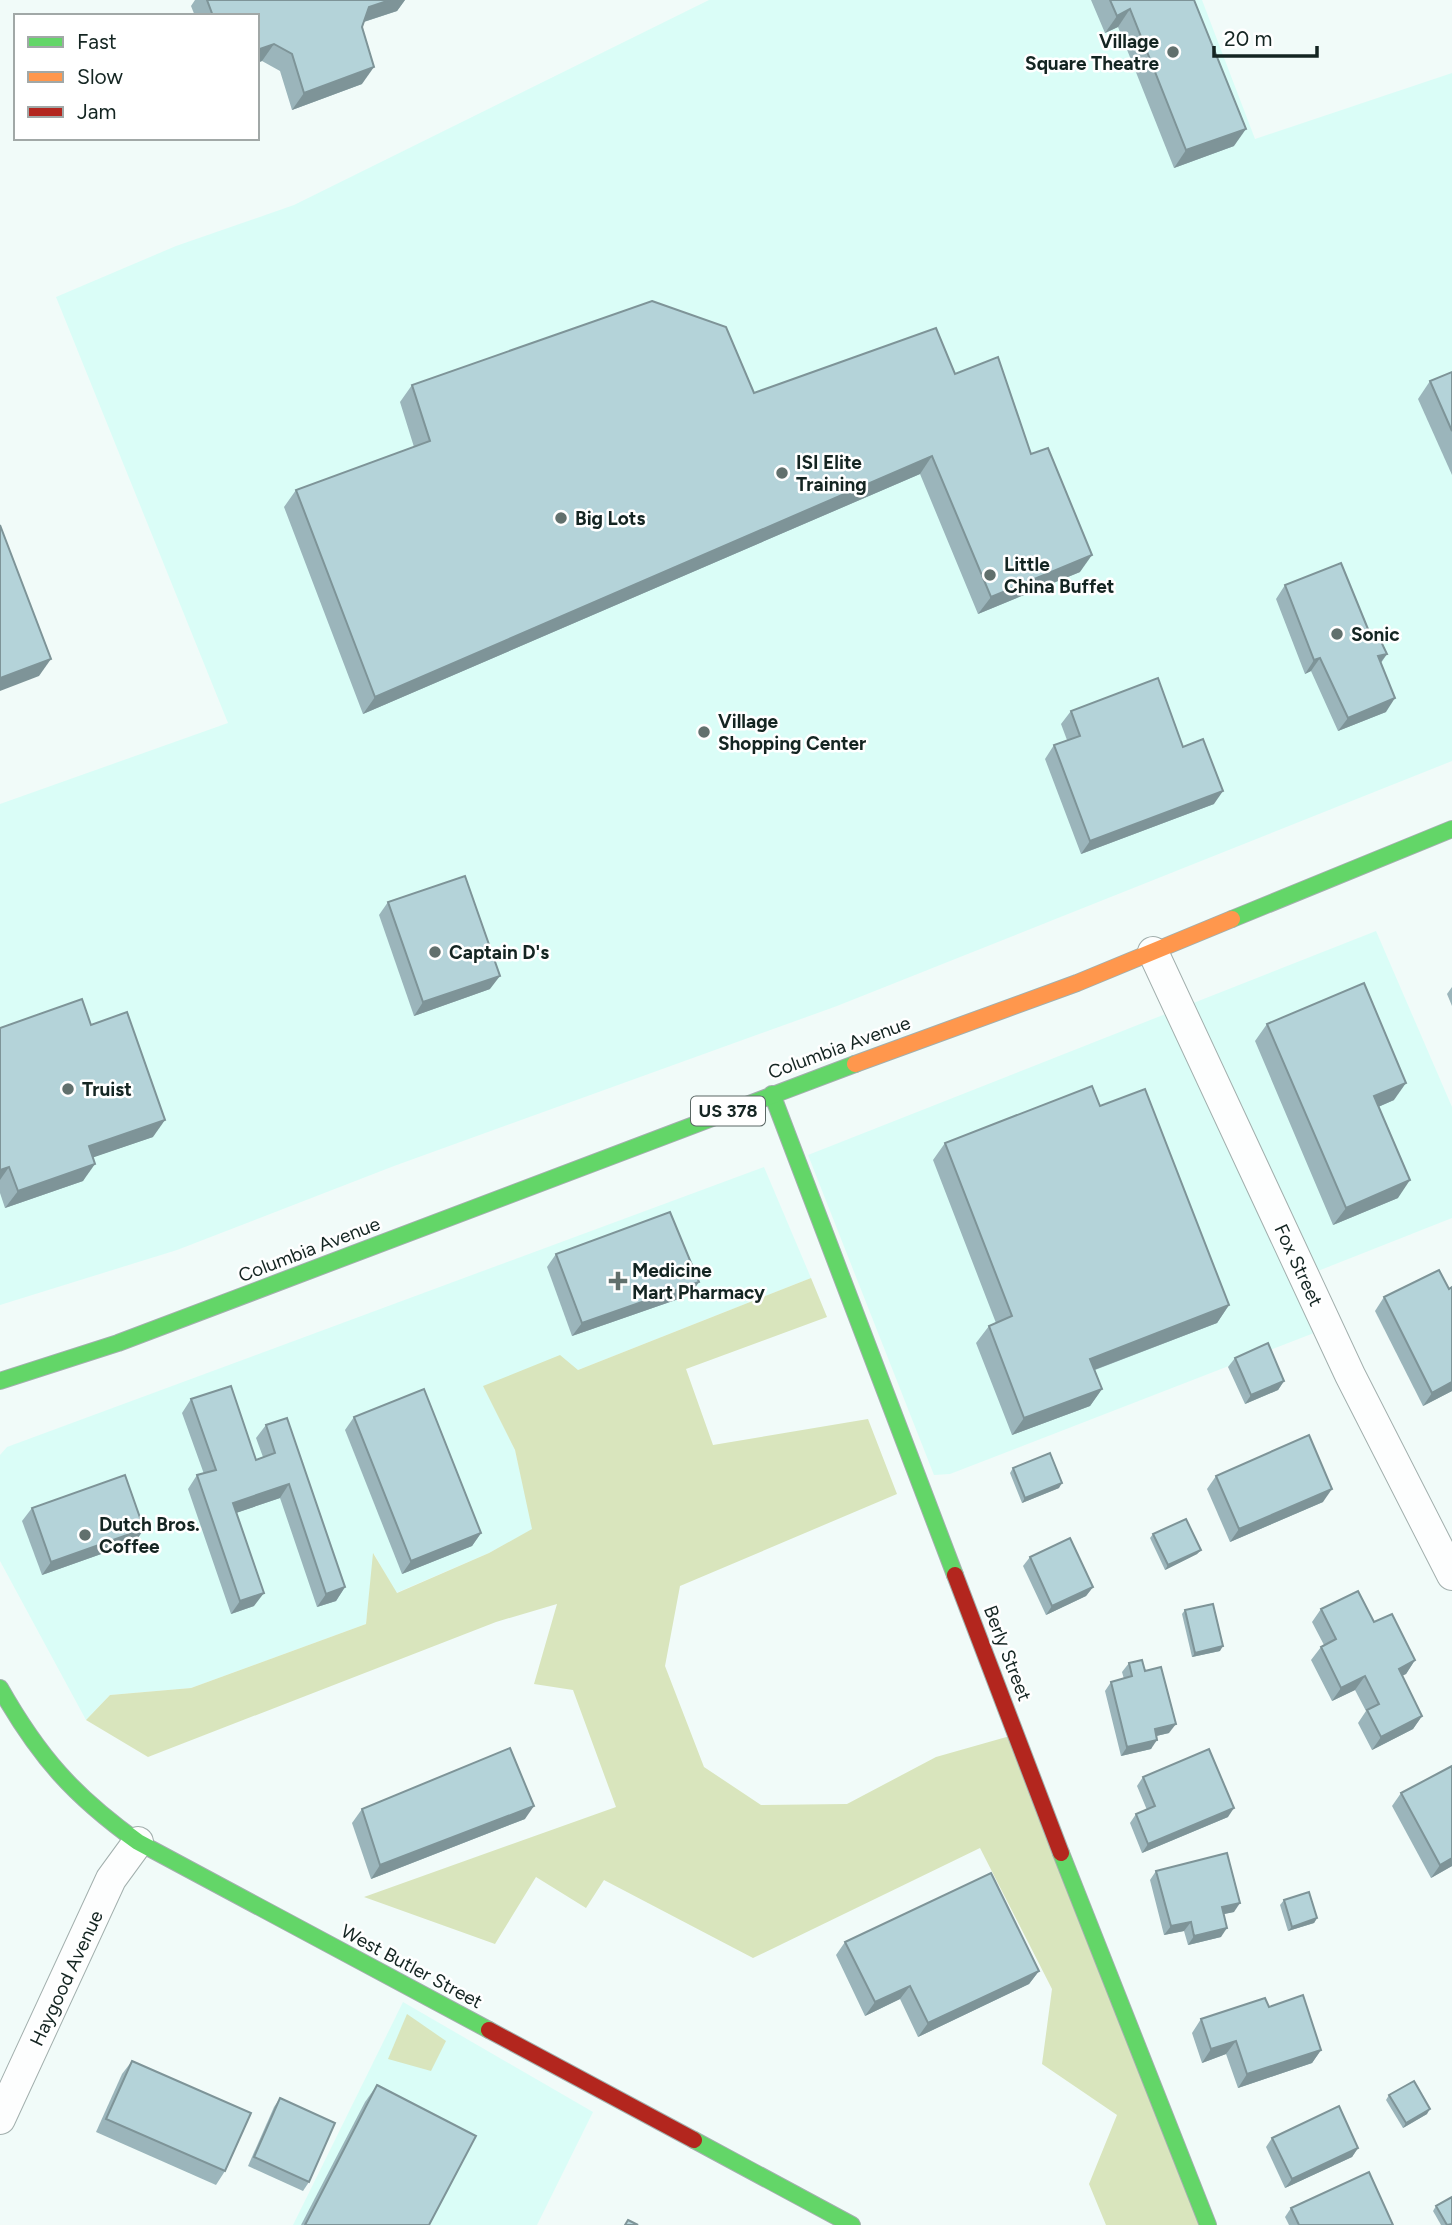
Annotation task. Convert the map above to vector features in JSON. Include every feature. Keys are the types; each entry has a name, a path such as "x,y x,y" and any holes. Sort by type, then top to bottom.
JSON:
{"street":[{"name":"Columbia Avenue","path":"0,1381 144,1334 772,1094 1064,988 1452,829"},
{"name":"Fox Street","path":"1153,952 1350,1375 1452,1575"},
{"name":"Berly Street","path":"772,1094 938,1534 1209,2225"},
{"name":"West Butler Street","path":"0,1688 21,1726 40,1752 84,1800 138,1842 852,2225"},
{"name":"Haygood Avenue","path":"0,2119 111,1879 138,1842"}],"shaded area":[{"path":"709,0 1202,0 1255,139 1452,73 1452,761 837,1006 394,1166 177,1250 0,1305 0,804 228,723 56,297 176,246 294,205"},
{"path":"1376,931 1452,1107 1452,1218 1290,1282 1314,1333 950,1474 934,1475 808,1155"},
{"path":"764,1167 811,1278 578,1370 484,1386 515,1450 533,1529 489,1553 396,1593 374,1554 366,1624 191,1688 110,1695 86,1720 0,1561 0,1455 7,1447"},
{"path":"403,2002 593,2112 537,2225 293,2225"}],"green space":[{"path":"811,1278 827,1317 686,1369 713,1445 868,1419 897,1494 680,1586 665,1666 704,1767 761,1805 847,1804 936,1757 1017,1734 1208,2225 1106,2225 1089,2184 1117,2115 1042,2064 1052,1989 980,1848 753,1958 604,1880 586,1908 536,1877 495,1944 364,1897 616,1807 573,1690 534,1684 557,1604 496,1622 148,1757 86,1720 110,1695 191,1688 366,1624 373,1553 397,1593 489,1553 532,1529 515,1450 483,1386 560,1355 578,1370"},
{"path":"407,2014 446,2041 431,2071 388,2059"}],"building":[{"path":"207,0 390,0 369,7 362,27 374,67 304,93 292,54 274,44 259,49 259,14 212,14"},
{"path":"1110,0 1194,0 1246,129 1186,150 1130,9 1117,16"},
{"path":"652,301 726,327 754,393 936,328 955,374 998,357 1031,454 1048,448 1092,555 991,597 932,456 375,697 296,490 430,441 412,385"},
{"path":"1452,372 1452,431 1430,381"},
{"path":"0,525 51,659 0,678"},
{"path":"1341,563 1370,634 1376,631 1387,654 1378,656 1395,698 1348,718 1320,658 1314,660 1285,585"},
{"path":"1158,678 1183,747 1203,739 1223,791 1090,841 1054,745 1080,736 1071,711"},
{"name":"Captain D's","path":"465,876 500,976 423,1002 388,902"},
{"path":"1364,983 1406,1083 1374,1096 1410,1180 1346,1208 1267,1024"},
{"name":"Truist","path":"82,999 91,1025 127,1012 165,1120 89,1146 95,1164 18,1191 9,1167 0,1170 0,1028"},
{"path":"1092,1086 1100,1106 1145,1089 1229,1305 1090,1359 1102,1389 1024,1418 989,1326 1012,1316 945,1143"},
{"name":"Medicine Mart Pharmacy","path":"670,1212 699,1282 582,1323 556,1254"},
{"path":"1439,1270 1449,1289 1452,1287 1452,1382 1432,1393 1384,1297"},
{"path":"1268,1343 1284,1381 1251,1395 1235,1358"},
{"path":"231,1386 256,1460 275,1453 266,1425 287,1418 345,1587 326,1594 289,1484 233,1503 264,1593 240,1601 197,1475 216,1470 191,1399"},
{"path":"424,1389 481,1533 411,1561 354,1417"},
{"path":"1309,1435 1332,1489 1239,1529 1216,1476"},
{"path":"1050,1453 1062,1483 1025,1498 1013,1468"},
{"path":"125,1475 144,1529 51,1562 32,1508"},
{"path":"1186,1519 1201,1550 1168,1565 1153,1534"},
{"path":"1070,1538 1093,1587 1052,1606 1030,1557"},
{"path":"1358,1591 1374,1622 1392,1614 1415,1660 1399,1669 1422,1716 1381,1737 1367,1710 1379,1704 1365,1676 1341,1688 1321,1647 1336,1639 1321,1609"},
{"path":"1213,1604 1223,1646 1195,1653 1185,1610"},
{"path":"1142,1660 1145,1671 1161,1667 1176,1724 1155,1729 1157,1740 1127,1747 1111,1682 1132,1676 1129,1663"},
{"path":"510,1748 534,1806 380,1865 362,1809"},
{"path":"1209,1749 1234,1808 1148,1844 1136,1814 1155,1806 1143,1777"},
{"path":"1452,1766 1452,1858 1440,1865 1401,1793"},
{"path":"1227,1853 1240,1903 1222,1907 1227,1928 1194,1936 1191,1922 1171,1926 1156,1871"},
{"path":"991,1873 1039,1971 928,2023 910,1986 875,2002 845,1942"},
{"path":"1309,1892 1317,1918 1292,1927 1284,1900"},
{"path":"1303,1995 1321,2050 1247,2074 1236,2041 1211,2049 1201,2019 1265,1998 1269,2007"},
{"path":"132,2061 251,2113 225,2171 106,2119"},
{"path":"1414,2081 1430,2109 1406,2123 1389,2095"},
{"path":"377,2085 476,2136 429,2225 305,2225"},
{"path":"280,2098 335,2123 309,2182 254,2157"},
{"path":"1339,2106 1358,2148 1292,2179 1272,2138"},
{"path":"1369,2172 1393,2225 1299,2225 1291,2208"},
{"path":"1452,2197 1452,2224 1447,2225 1436,2206"},
{"path":"628,2220 638,2225 625,2225"}],"traffic: fast":[{"path":"1232,919 1452,829"},
{"path":"0,1381 118,1343 855,1064"},
{"path":"772,1094 955,1575"},
{"path":"0,1688 29,1735 60,1774 95,1808 138,1842 489,2030"},
{"path":"1061,1853 1208,2225"},
{"path":"694,2140 852,2225"}],"traffic: slow":[{"path":"855,1064 1077,983 1232,919"}],"traffic: jam":[{"path":"955,1575 1061,1853"},
{"path":"489,2030 694,2140"}],"place":[{"name":"Village Square Theatre","path":"1173,52"},
{"name":"ISI Elite Training","path":"782,473"},
{"name":"Big Lots","path":"561,518"},
{"name":"Little China Buffet","path":"990,575"},
{"name":"Sonic","path":"1337,634"},
{"name":"Village Shopping Center","path":"704,732"},
{"name":"Captain D's","path":"435,952"},
{"name":"Truist","path":"68,1089"},
{"name":"Medicine Mart Pharmacy","path":"618,1281"},
{"name":"Dutch Bros. Coffee","path":"85,1535"}]}
